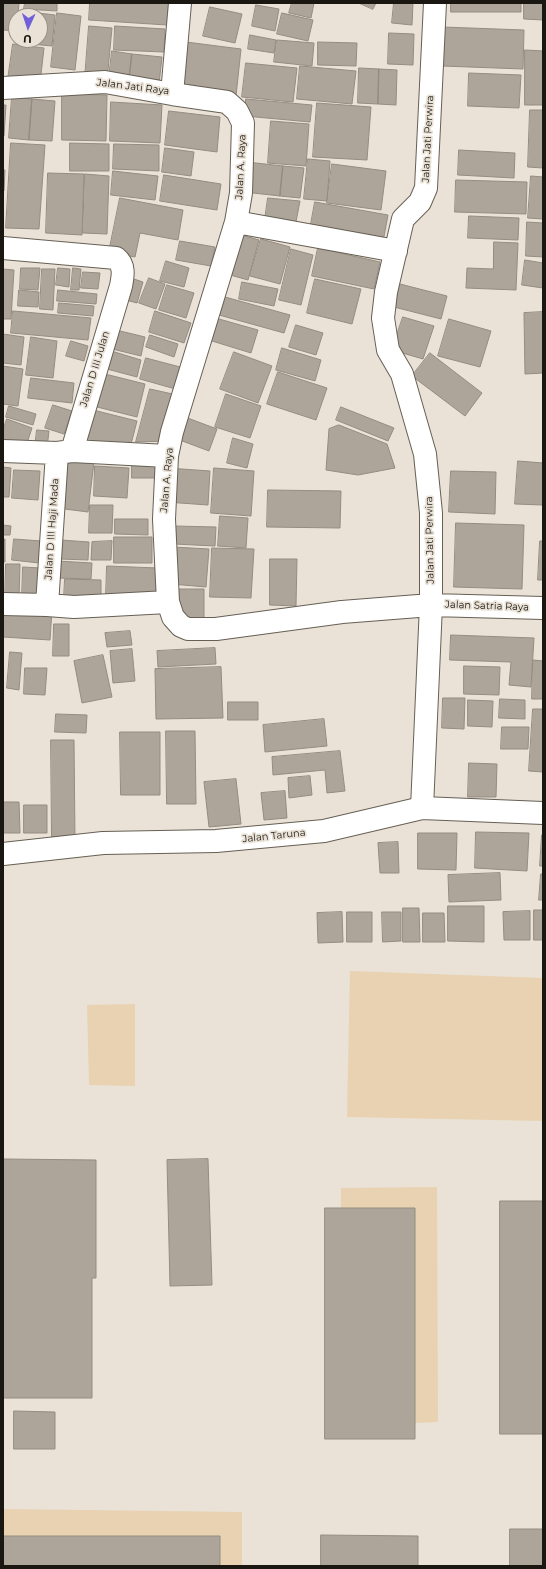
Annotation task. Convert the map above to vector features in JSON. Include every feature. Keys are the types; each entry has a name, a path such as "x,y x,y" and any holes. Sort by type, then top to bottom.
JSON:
{"street":[{"name":"Jalan Jati Raya","path":"3,88 105,82 172,94 180,3"},
{"name":"Jalan Jati Perwira","path":"422,808 431,605 431,513 425,454 402,374 388,350 383,318 386,292 403,219 420,202 426,188 435,3"},
{"name":"Jalan A. Raya","path":"172,94 227,102 236,111 243,123 241,193 236,222 174,425 167,456 164,519 168,602 173,617 181,626 188,629 216,629 342,612 431,605"},
{"path":"236,222 396,251"},
{"name":"Jalan D III Julan","path":"5,248 116,258 121,262 123,274 121,286 64,452"},
{"path":"3,451 167,456"},
{"name":"Jalan D III Haji Mada","path":"47,605 64,452"},
{"path":"3,604 74,607 168,602"},
{"name":"Jalan Satria Raya","path":"431,605 543,608"},
{"name":"Jalan Taruna","path":"3,854 103,843 216,841 324,831 422,808 543,813"}],"shaded area":[{"path":"350,971 543,978 543,1121 347,1117"},
{"path":"135,1004 135,1086 89,1085 87,1005"},
{"path":"437,1187 438,1422 340,1426 341,1188"},
{"path":"3,1509 242,1512 242,1566 3,1566"}],"building":[{"path":"3,3 19,3 19,8 8,8 8,30 3,30"},
{"path":"25,3 57,3 57,11 48,10 48,8 24,8"},
{"path":"90,3 169,3 167,25 89,20"},
{"path":"292,3 314,3 311,18 289,13"},
{"path":"359,3 376,3 373,9"},
{"path":"394,3 413,3 412,25 392,23"},
{"path":"451,3 521,3 521,12 451,12"},
{"path":"524,3 543,3 543,20 524,19"},
{"path":"256,5 279,9 275,31 252,26"},
{"path":"210,7 242,14 235,43 203,36"},
{"path":"57,13 81,16 75,70 51,67"},
{"path":"282,13 313,20 308,41 277,34"},
{"path":"48,14 55,15 52,46 48,46"},
{"path":"89,26 112,28 107,80 85,78"},
{"path":"115,26 165,29 164,52 114,50"},
{"path":"443,27 524,30 523,69 442,66"},
{"path":"389,33 414,34 413,65 388,64"},
{"path":"250,35 276,40 274,53 248,49"},
{"path":"277,40 314,43 312,66 274,62"},
{"path":"186,42 241,49 236,96 181,90"},
{"path":"318,42 357,43 356,66 318,65"},
{"path":"12,48 44,48 40,83 8,79"},
{"path":"525,50 543,51 543,105 525,105"},
{"path":"112,51 132,54 129,80 109,78"},
{"path":"132,54 162,57 159,84 129,80"},
{"path":"246,63 297,68 293,102 242,97"},
{"path":"300,66 356,71 352,104 297,99"},
{"path":"359,68 379,69 378,104 358,103"},
{"path":"379,69 397,70 396,105 378,104"},
{"path":"469,73 521,75 519,108 468,106"},
{"path":"62,94 107,95 106,141 62,140"},
{"path":"12,97 32,99 29,140 9,138"},
{"path":"32,99 55,101 52,141 29,140"},
{"path":"246,99 312,105 310,122 245,116"},
{"path":"111,102 162,105 160,143 110,141"},
{"path":"317,103 371,107 367,160 313,157"},
{"path":"3,105 6,105 4,136 3,136"},
{"path":"530,110 543,110 543,168 528,167"},
{"path":"169,111 220,117 217,152 165,145"},
{"path":"271,121 309,124 306,166 268,163"},
{"path":"11,143 45,145 39,229 6,228"},
{"path":"70,143 109,144 109,171 70,171"},
{"path":"114,144 159,145 159,171 113,169"},
{"path":"165,148 194,152 191,176 162,172"},
{"path":"459,150 515,153 514,178 458,175"},
{"path":"308,159 330,161 327,201 304,199"},
{"path":"247,162 283,166 280,196 244,192"},
{"path":"332,164 386,171 381,210 327,203"},
{"path":"283,166 304,168 300,198 280,196"},
{"path":"3,170 5,170 4,191 3,191"},
{"path":"113,171 158,176 155,200 111,195"},
{"path":"48,173 84,174 82,235 46,233"},
{"path":"85,174 109,176 107,234 83,233"},
{"path":"164,175 221,184 217,210 160,201"},
{"path":"531,176 543,177 543,219 528,218"},
{"path":"456,180 527,182 526,214 455,212"},
{"path":"120,198 183,210 178,240 140,233 135,257 109,252"},
{"path":"268,198 300,201 294,232 264,227"},
{"path":"315,202 388,215 382,247 309,235"},
{"path":"469,216 519,218 518,240 468,238"},
{"path":"527,222 543,223 543,257 526,256"},
{"path":"235,233 259,240 248,280 223,273"},
{"path":"261,239 290,247 280,284 250,276"},
{"path":"180,241 215,247 211,266 176,260"},
{"path":"494,242 518,243 516,290 466,288 467,268 493,269"},
{"path":"318,248 380,262 374,289 312,276"},
{"path":"291,249 313,255 301,305 279,300"},
{"path":"525,260 543,263 543,288 522,285"},
{"path":"166,261 189,268 184,287 160,281"},
{"path":"21,268 40,268 38,290 20,289"},
{"path":"58,268 70,269 69,287 56,285"},
{"path":"73,268 81,269 79,290 71,290"},
{"path":"3,269 14,270 11,319 3,319"},
{"path":"42,269 55,269 53,310 40,309"},
{"path":"83,272 100,273 98,289 81,288"},
{"path":"128,277 143,282 137,303 122,299"},
{"path":"149,278 165,284 156,309 139,303"},
{"path":"315,279 361,289 352,324 307,313"},
{"path":"242,282 278,289 274,306 239,299"},
{"path":"396,283 447,296 441,319 390,306"},
{"path":"167,285 194,293 186,318 159,310"},
{"path":"19,290 39,292 38,307 18,306"},
{"path":"58,290 97,294 96,304 57,301"},
{"path":"225,297 290,315 284,333 219,315"},
{"path":"59,303 94,306 93,316 58,313"},
{"path":"13,311 91,318 88,340 11,333"},
{"path":"155,311 191,323 184,343 149,332"},
{"path":"543,312 543,373 525,374 524,313"},
{"path":"403,317 434,326 423,359 392,350"},
{"path":"219,319 258,330 251,353 212,341"},
{"path":"449,319 491,331 480,367 438,356"},
{"path":"296,325 323,333 316,355 289,347"},
{"path":"112,329 145,337 141,356 108,348"},
{"path":"3,334 24,337 21,365 3,363"},
{"path":"150,335 178,344 174,357 146,347"},
{"path":"31,337 57,341 53,378 26,375"},
{"path":"71,341 88,346 84,361 66,356"},
{"path":"282,348 321,360 315,381 276,370"},
{"path":"108,350 141,360 137,377 103,368"},
{"path":"234,352 272,366 258,403 220,389"},
{"path":"430,353 482,393 465,416 412,376"},
{"path":"146,358 184,368 179,390 140,379"},
{"path":"3,366 23,369 18,406 3,404"},
{"path":"97,372 145,384 137,417 89,405"},
{"path":"278,372 327,388 316,420 267,404"},
{"path":"31,378 74,383 72,403 28,398"},
{"path":"150,389 177,395 166,441 136,442"},
{"path":"226,394 261,406 250,438 215,427"},
{"path":"53,405 72,411 64,434 45,428"},
{"path":"9,406 36,414 33,425 6,417"},
{"path":"341,407 394,428 388,441 336,420"},
{"path":"89,409 137,421 130,448 77,447"},
{"path":"185,417 217,429 209,451 177,439"},
{"path":"7,419 32,428 25,449 3,442 3,430"},
{"path":"339,425 387,444 395,468 358,475 326,470 329,429"},
{"path":"37,430 49,431 47,448 35,447"},
{"path":"233,438 253,444 247,468 227,463"},
{"path":"63,458 94,462 88,512 57,508"},
{"path":"132,460 159,461 158,478 132,478"},
{"path":"518,461 543,463 543,505 515,504"},
{"path":"95,466 129,468 127,498 94,496"},
{"path":"3,467 11,468 9,497 3,497"},
{"path":"168,468 210,471 208,505 166,502"},
{"path":"214,468 254,471 251,516 211,513"},
{"path":"14,470 40,471 38,500 12,498"},
{"path":"451,471 496,472 495,514 449,512"},
{"path":"268,490 341,491 340,528 267,527"},
{"path":"90,505 113,505 112,533 89,533"},
{"path":"220,516 248,518 246,548 218,546"},
{"path":"115,519 148,519 148,535 115,534"},
{"path":"456,523 524,525 522,589 454,587"},
{"path":"3,525 11,526 10,535 3,535"},
{"path":"175,526 216,527 215,546 174,544"},
{"path":"114,537 152,537 152,563 114,563"},
{"path":"3,539 5,539 5,562 3,562"},
{"path":"14,539 41,541 39,563 12,560"},
{"path":"61,540 89,542 88,560 60,559"},
{"path":"112,541 111,560 91,560 92,542"},
{"path":"540,541 543,541 543,580 538,580"},
{"path":"173,547 209,549 206,587 171,584"},
{"path":"212,548 254,549 251,598 210,597"},
{"path":"270,559 297,559 296,606 270,605"},
{"path":"57,561 92,563 91,579 57,578"},
{"path":"6,564 20,564 19,599 5,599"},
{"path":"107,566 158,568 157,597 106,596"},
{"path":"23,567 40,568 39,598 22,597"},
{"path":"65,579 101,580 101,598 64,598"},
{"path":"178,589 204,589 204,620 178,621"},
{"path":"3,607 52,610 50,640 3,637"},
{"path":"54,624 69,624 69,656 53,656"},
{"path":"130,631 132,645 107,647 105,633"},
{"path":"451,635 534,638 531,687 509,685 511,662 450,660"},
{"path":"215,648 216,664 158,667 157,651"},
{"path":"132,649 135,681 113,683 110,651"},
{"path":"10,652 22,653 19,690 7,688"},
{"path":"103,655 112,697 82,703 74,661"},
{"path":"533,660 543,661 543,699 532,699"},
{"path":"464,666 500,667 499,695 464,694"},
{"path":"221,667 223,718 156,719 155,669"},
{"path":"25,668 47,668 45,695 24,694"},
{"path":"443,698 465,698 464,729 442,728"},
{"path":"500,699 525,700 525,719 499,718"},
{"path":"468,700 493,701 492,727 468,726"},
{"path":"228,702 258,702 258,720 228,720"},
{"path":"533,709 543,709 543,772 529,771"},
{"path":"56,714 87,715 86,733 55,732"},
{"path":"324,719 327,746 265,752 263,725"},
{"path":"502,727 529,727 528,749 501,749"},
{"path":"166,731 195,731 196,804 167,804"},
{"path":"120,732 160,732 160,795 121,795"},
{"path":"51,740 74,740 75,841 52,841"},
{"path":"340,751 345,791 327,793 325,770 273,775 272,757"},
{"path":"469,763 497,764 496,797 468,797"},
{"path":"310,776 312,795 289,798 288,778"},
{"path":"236,779 241,824 209,827 204,782"},
{"path":"285,791 287,818 264,820 261,793"},
{"path":"3,802 19,802 20,833 3,833"},
{"path":"24,805 47,805 47,833 24,833"},
{"path":"476,832 529,833 527,871 475,868"},
{"path":"418,833 457,833 456,870 418,869"},
{"path":"542,835 543,866 540,866"},
{"path":"398,842 399,873 380,873 378,843"},
{"path":"500,873 501,900 449,902 448,875"},
{"path":"541,874 543,874 543,900 539,900"},
{"path":"448,906 484,906 484,942 448,941"},
{"path":"403,908 419,908 420,942 403,942"},
{"path":"534,910 543,910 543,940 534,940"},
{"path":"530,911 530,940 504,940 503,912"},
{"path":"342,912 343,942 318,943 317,913"},
{"path":"347,912 372,912 372,942 347,942"},
{"path":"382,912 401,912 401,941 383,942"},
{"path":"423,913 444,913 445,942 423,942"},
{"path":"3,1159 96,1160 96,1278 92,1278 92,1398 3,1398"},
{"path":"208,1159 212,1285 170,1286 167,1160"},
{"path":"500,1201 543,1201 543,1434 500,1434"},
{"path":"325,1208 415,1208 415,1439 325,1439"},
{"path":"14,1411 55,1412 55,1449 14,1449"},
{"path":"510,1529 543,1529 543,1566 510,1566"},
{"path":"321,1535 418,1536 418,1566 321,1566"},
{"path":"3,1536 220,1536 220,1566 3,1566"}]}
